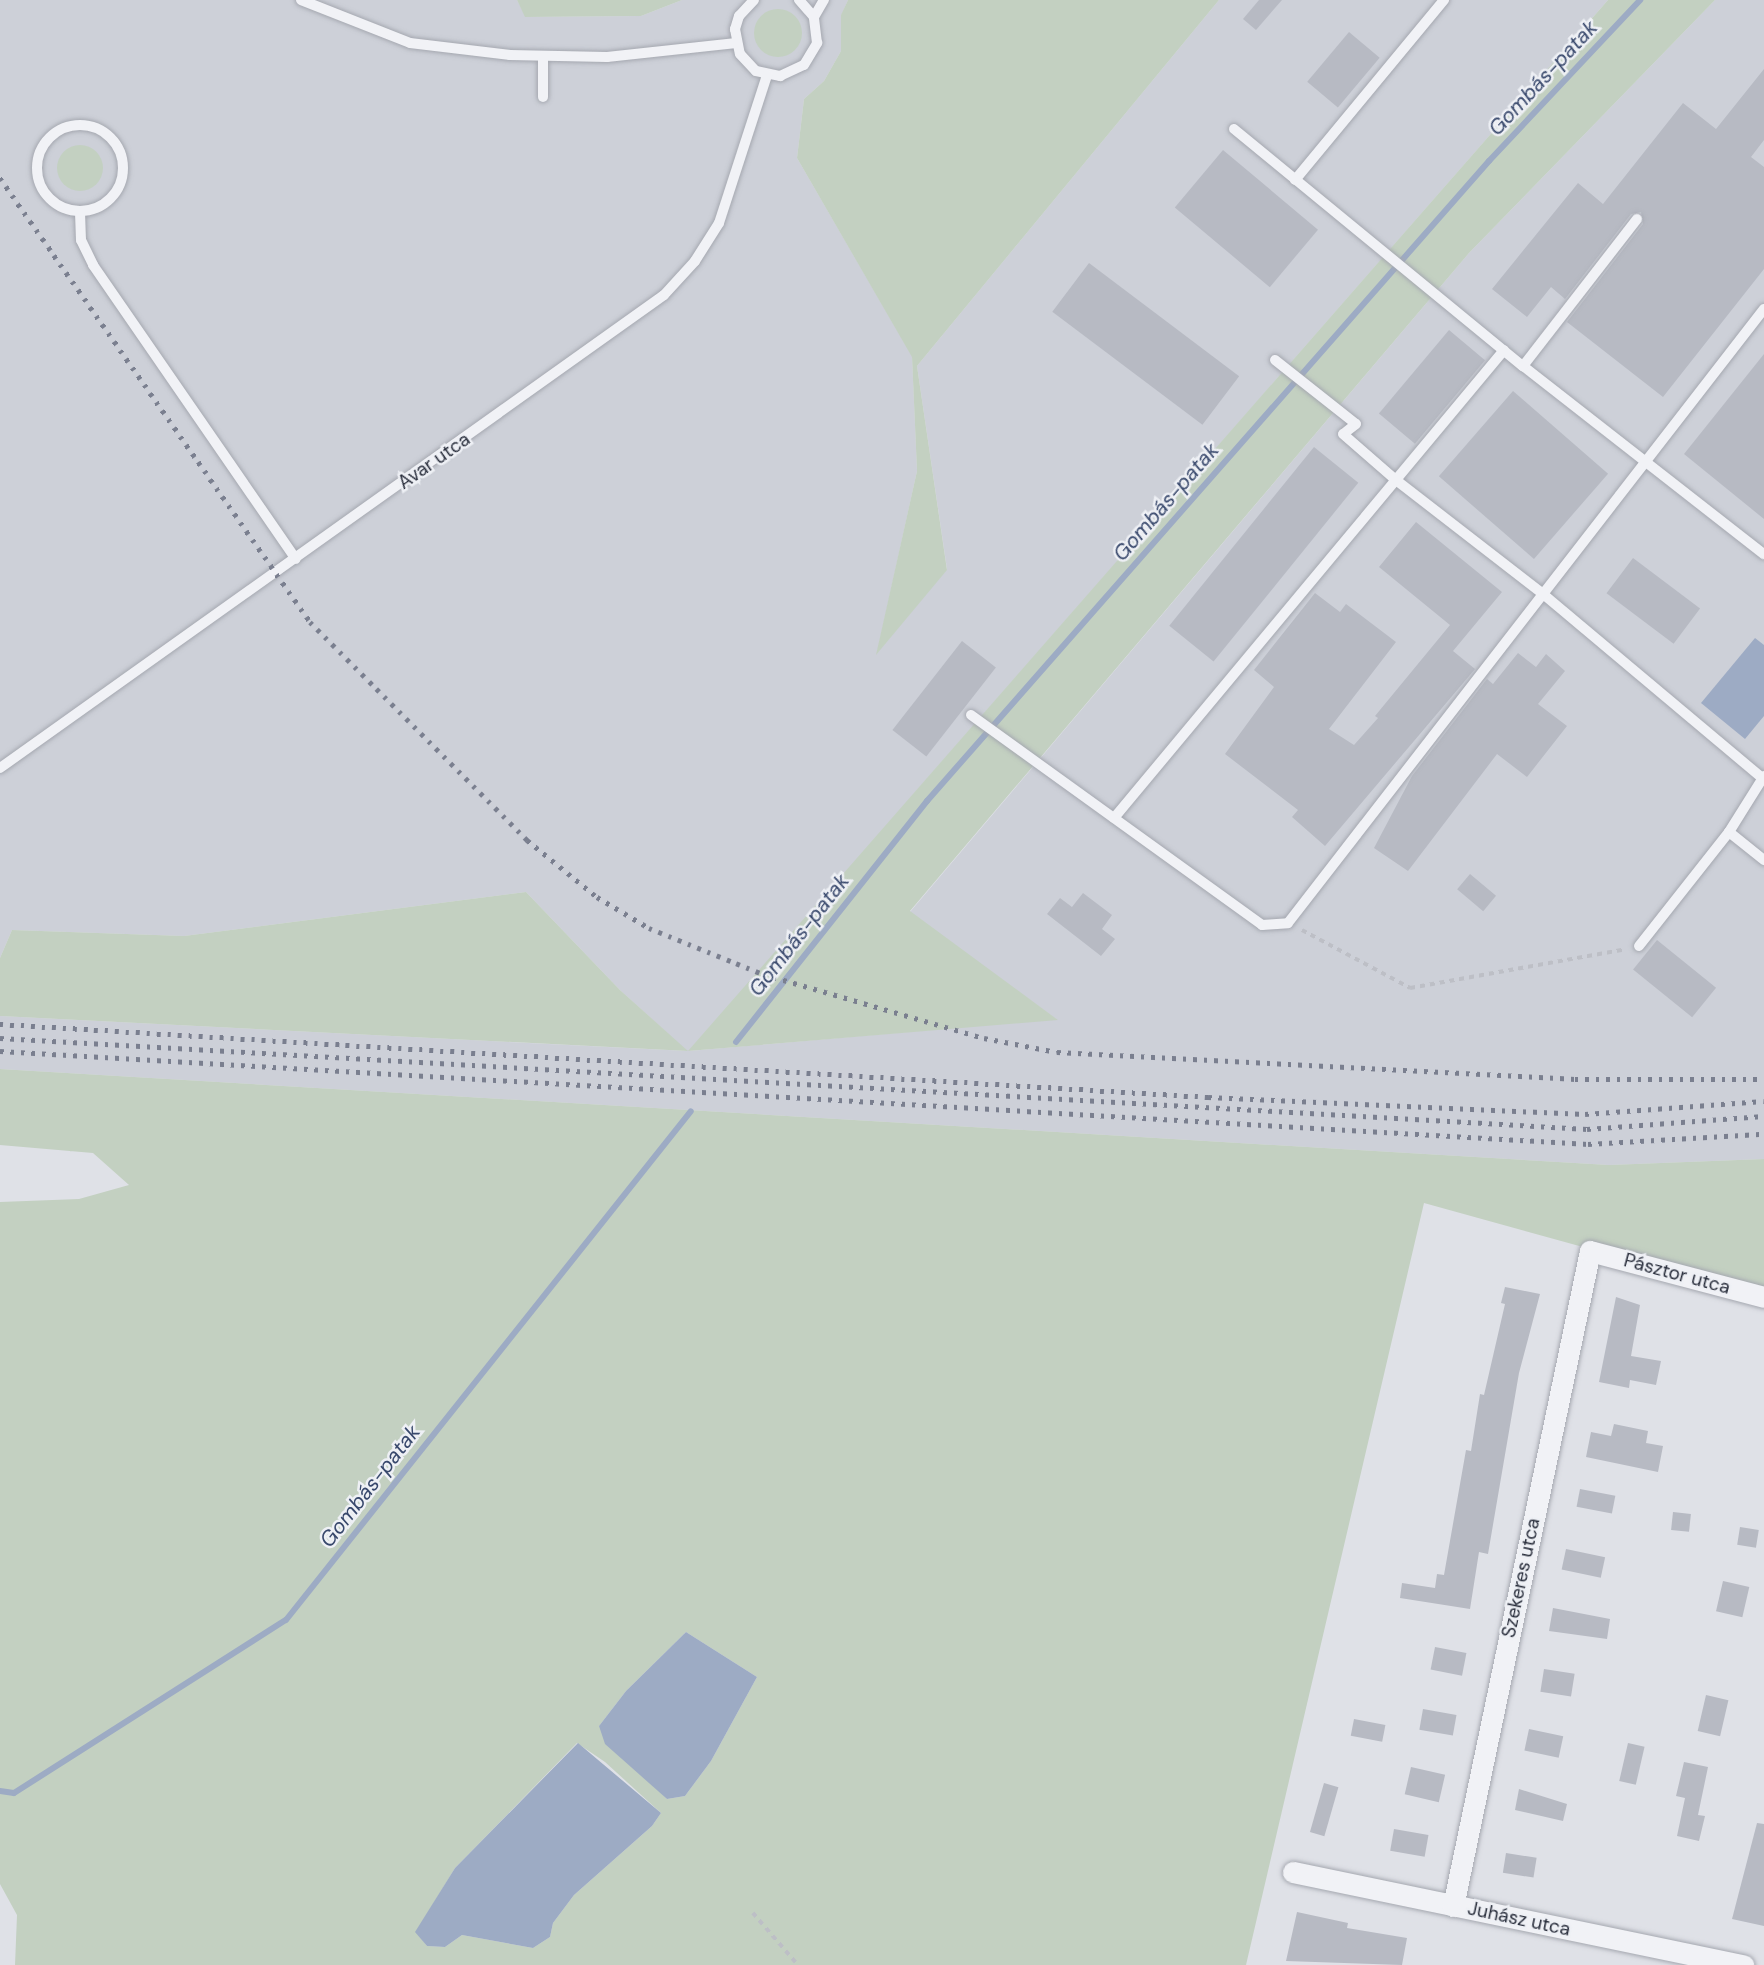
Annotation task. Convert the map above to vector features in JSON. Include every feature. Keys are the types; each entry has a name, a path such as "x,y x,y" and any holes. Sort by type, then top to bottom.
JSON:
{"street":[{"name":"Pásztor utca","path":"1590,1251 1764,1297"},
{"name":"Szekeres utca","path":"1453,1906 1590,1251"},
{"name":"Juhász utca","path":"1293,1872 1744,1965"}],"lane":[{"path":"301,0 410,43 543,56 607,57 736,43"},
{"path":"754,0 739,16 736,43 747,64 767,75 793,72 813,55 817,43 814,17 799,0"},
{"path":"814,17 824,0"},
{"path":"1295,180 1444,0"},
{"path":"543,56 543,97"},
{"name":"Avar utca","path":"0,768 647,310 680,280 708,242 728,204 767,75"},
{"path":"73,125 87,125 101,129 120,150 122,178 107,202 80,212 53,202 37,179 37,164 40,150 54,134 73,125"},
{"path":"1234,129 1523,366 1764,554"},
{"path":"80,212 81,240 93,265 296,559"},
{"path":"1523,366 1637,219"},
{"path":"971,715 1262,925 1288,923 1764,309"},
{"path":"1114,818 1504,350"},
{"path":"1275,360 1356,424 1343,434 1396,480 1543,594 1763,777 1729,832 1639,946"},
{"path":"1729,832 1764,860"}],"path":[{"path":"1288,923 1410,988 1639,946"},
{"path":"753,1913 798,1965"}],"shaded area":[{"path":"0,0 517,0 526,17 641,16 682,0 848,0 841,16 841,51 824,81 804,99 797,158 912,356 917,471 877,653 947,569 917,366 1219,0 1608,0 689,1051 1056,1019 910,912 1469,253 1715,0 1764,0 1764,1159 1609,1165 0,1069 0,1016 687,1051 620,990 526,892 184,936 12,930 0,958"}],"green space":[{"path":"517,0 682,0 641,16 525,17"},
{"path":"848,0 1219,0 917,366 947,570 876,655 917,471 912,357 797,158 804,99 824,81 841,51 841,15"},
{"path":"1608,0 1715,0 1469,253 910,911 1058,1020 688,1051"},
{"path":"778,9 795,16 802,33 795,50 778,57 761,50 754,33 761,16"},
{"path":"80,145 96,152 103,168 96,184 80,191 64,184 57,168 64,152"},
{"path":"526,892 620,990 688,1051 0,1016 0,958 12,930 184,936"},
{"path":"0,1069 1609,1165 1764,1159 1764,1297 1424,1203 1246,1965 15,1965 17,1915 0,1884 0,1202 79,1199 129,1185 93,1153 0,1145","holes":["686,1632 757,1677 711,1761 685,1796 667,1799 599,1726 626,1691","577,1743 605,1762 661,1813 652,1826 574,1895 553,1923 550,1937 533,1948 462,1935 445,1947 427,1946 416,1932 455,1868"]}],"water":[{"path":"1755,638 1764,645 1764,716 1745,739 1701,703"},
{"path":"686,1632 757,1677 711,1761 685,1796 667,1799 605,1744 599,1726 626,1691"},
{"path":"578,1743 661,1813 652,1826 574,1895 553,1923 550,1937 533,1948 462,1935 445,1947 427,1946 415,1932 455,1868"}],"building":[{"path":"1259,0 1282,0 1256,30 1243,19"},
{"path":"1349,32 1380,58 1338,108 1307,82"},
{"path":"1764,69 1764,140 1751,157 1764,167 1764,269 1663,397 1567,322 1643,224 1641,212 1631,214 1565,299 1551,287 1527,317 1492,289 1578,183 1603,204 1683,103 1716,129"},
{"path":"1223,150 1318,230 1270,287 1175,207"},
{"path":"1089,263 1239,376 1202,425 1052,312"},
{"path":"1449,330 1485,360 1415,444 1379,413"},
{"path":"1764,354 1764,519 1684,454"},
{"path":"1513,391 1608,474 1534,559 1439,476"},
{"path":"1314,447 1358,483 1214,662 1169,626"},
{"path":"1416,522 1502,592 1453,651 1475,669 1325,846 1292,817 1298,810 1225,754 1274,687 1254,670 1315,593 1340,612 1346,604 1396,642 1329,729 1354,745 1378,718 1375,716 1450,625 1379,567"},
{"path":"1633,558 1700,609 1674,644 1607,593"},
{"path":"962,641 996,667 926,757 892,730"},
{"path":"1518,653 1536,667 1546,654 1565,671 1538,704 1567,726 1527,777 1497,754 1408,871 1374,848 1412,776 1487,679 1493,684"},
{"path":"1470,874 1496,896 1483,911 1457,889"},
{"path":"1083,893 1112,915 1102,929 1115,939 1101,956 1047,914 1060,898 1072,907"},
{"path":"1657,940 1716,988 1692,1017 1633,970"},
{"path":"1505,1287 1540,1294 1519,1373 1488,1554 1479,1552 1470,1609 1400,1598 1402,1583 1435,1588 1437,1574 1444,1575 1466,1450 1471,1451 1480,1394 1484,1395 1505,1304 1501,1303"},
{"path":"1616,1297 1640,1305 1631,1356 1661,1361 1656,1385 1630,1380 1629,1388 1599,1382"},
{"path":"1614,1424 1648,1431 1646,1443 1663,1446 1658,1472 1586,1457 1591,1432 1611,1436"},
{"path":"1580,1489 1615,1496 1612,1514 1577,1507"},
{"path":"1673,1512 1691,1514 1689,1532 1671,1530"},
{"path":"1740,1527 1759,1530 1756,1548 1737,1545"},
{"path":"1566,1549 1605,1557 1601,1578 1562,1570"},
{"path":"1723,1581 1749,1587 1742,1617 1716,1611"},
{"path":"1553,1608 1610,1619 1607,1639 1549,1631"},
{"path":"1435,1647 1466,1653 1462,1676 1431,1670"},
{"path":"1544,1669 1575,1674 1571,1697 1540,1692"},
{"path":"1706,1695 1728,1700 1720,1736 1698,1731"},
{"path":"1423,1709 1456,1715 1453,1736 1419,1730"},
{"path":"1354,1719 1385,1725 1382,1742 1351,1736"},
{"path":"1529,1729 1563,1736 1559,1758 1524,1751"},
{"path":"1628,1743 1645,1747 1636,1785 1619,1781"},
{"path":"1684,1762 1708,1767 1698,1815 1705,1816 1699,1841 1677,1836 1685,1798 1676,1796"},
{"path":"1411,1767 1445,1775 1439,1802 1405,1794"},
{"path":"1324,1783 1338,1787 1324,1836 1310,1832"},
{"path":"1519,1789 1567,1804 1563,1821 1515,1810"},
{"path":"1757,1823 1764,1824 1764,1926 1732,1919"},
{"path":"1394,1829 1428,1835 1425,1857 1390,1851"},
{"path":"1506,1853 1537,1858 1533,1878 1503,1873"},
{"path":"1297,1912 1348,1923 1347,1928 1407,1938 1402,1965 1286,1961"}],"waterway":[{"name":"Gombás-patak","path":"736,1042 927,801 1489,161 1640,0"},
{"name":"Gombás-patak","path":"0,1791 14,1793 286,1620 691,1111"}],"railway":[{"path":"0,178 310,622 527,840 597,897 649,928 763,974 984,1038 1057,1052 1575,1079 1764,1079"},
{"path":"0,1024 1208,1097 1585,1114 1764,1101"},
{"path":"0,1038 1587,1129 1764,1116"},
{"path":"0,1051 1588,1144 1764,1134"}]}
